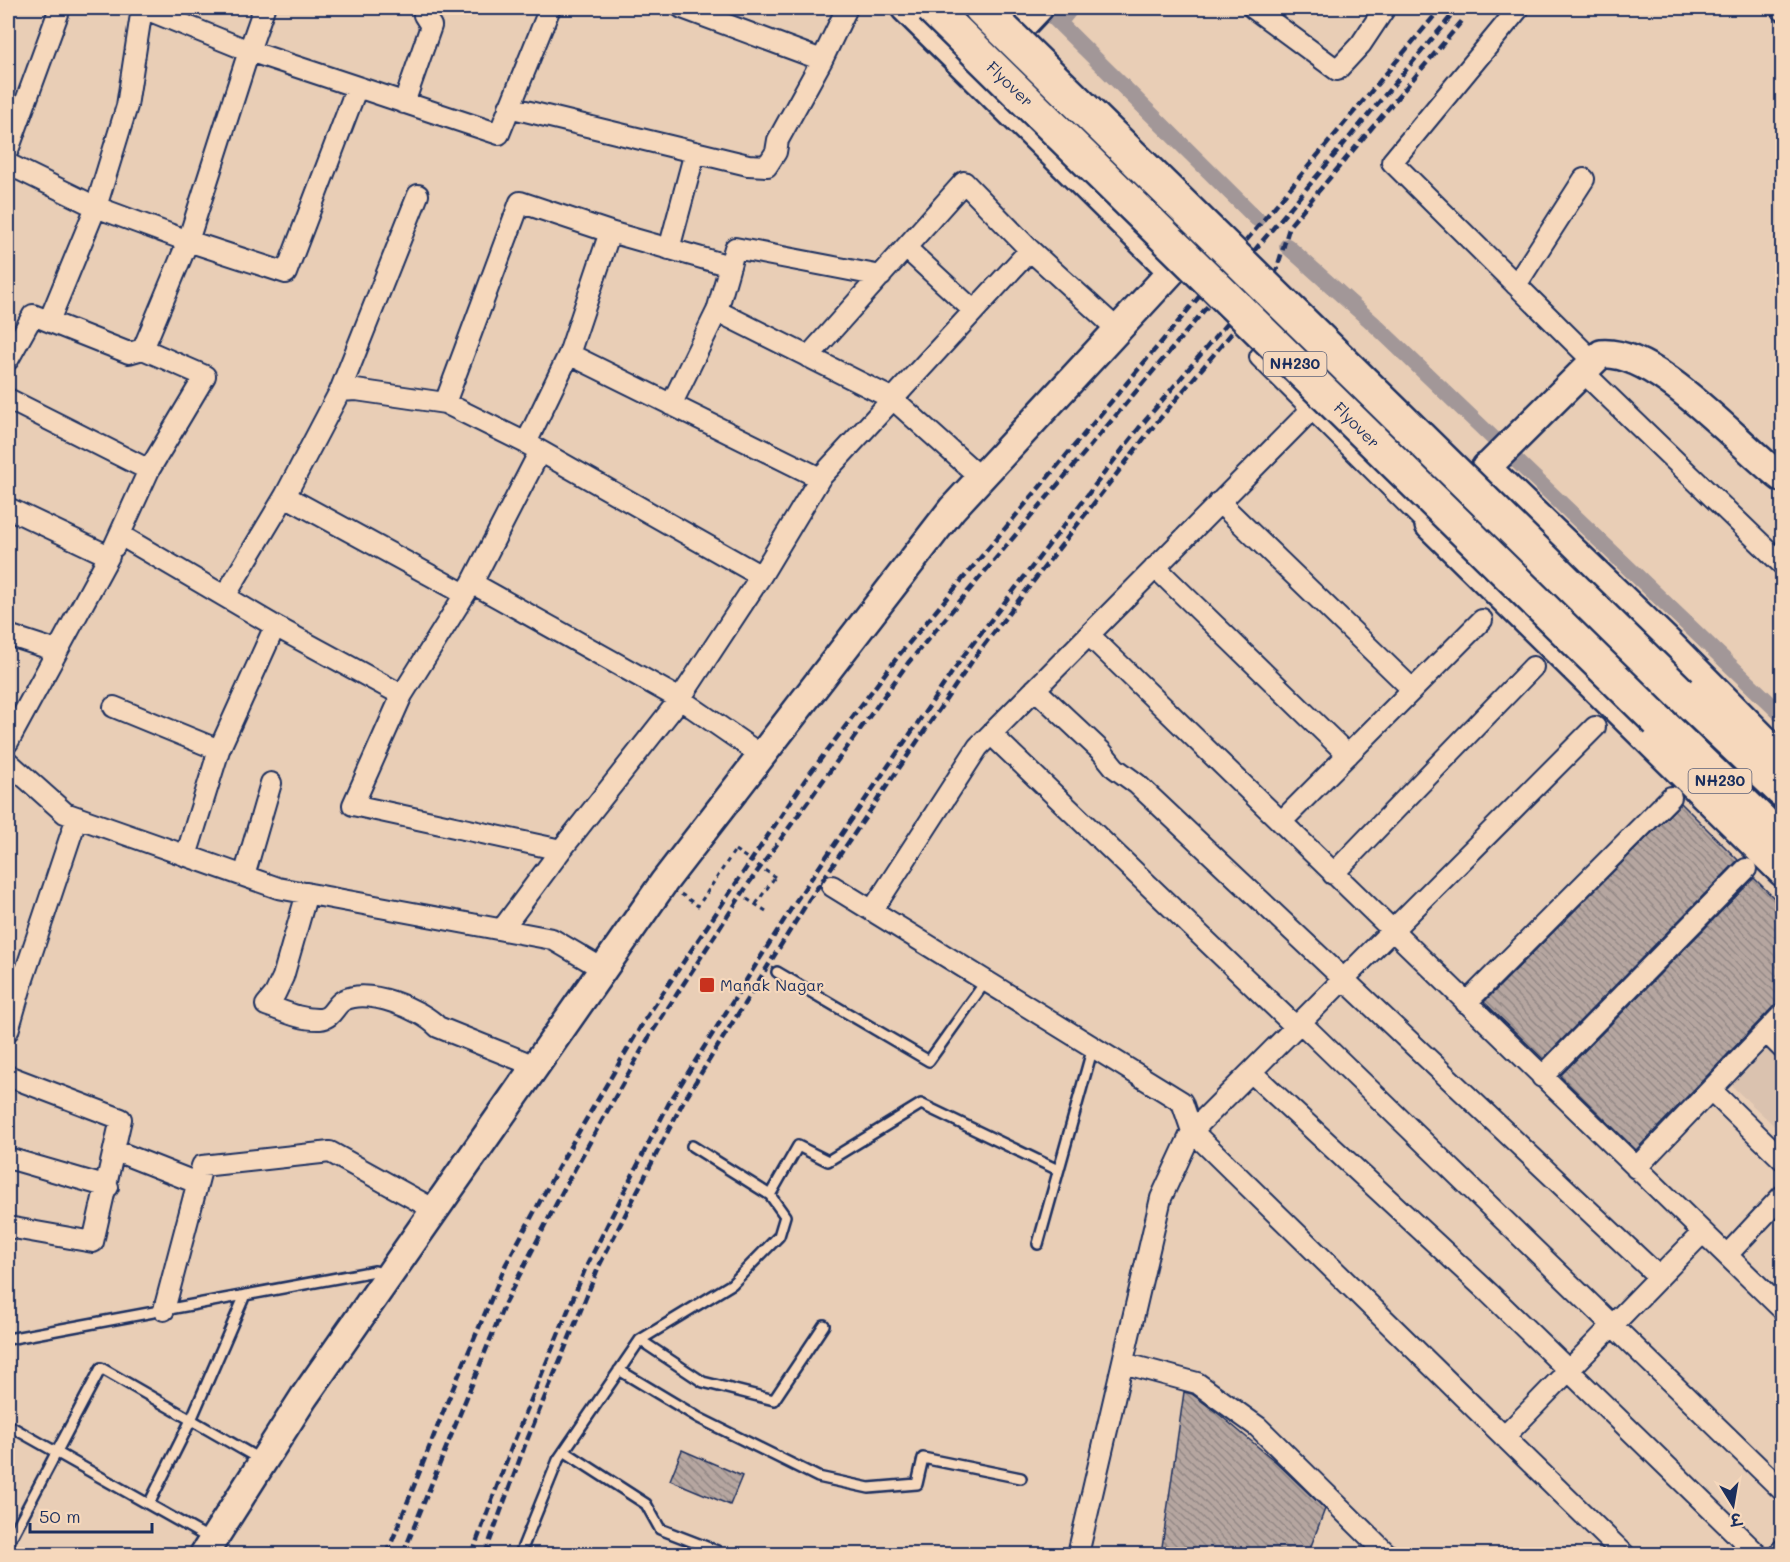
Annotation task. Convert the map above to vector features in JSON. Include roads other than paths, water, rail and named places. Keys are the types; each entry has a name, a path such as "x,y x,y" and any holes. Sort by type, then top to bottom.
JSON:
{"highway":[{"name":"Flyover","path":"932,8 1782,841"},
{"name":"Flyover","path":"981,8 1680,693 1782,790"}],"street":[{"path":"8,150 60,8"},
{"path":"49,321 96,207 127,106 143,8 249,51 499,134 550,8"},
{"path":"143,349 188,241 264,8"},
{"path":"404,103 431,27 424,15 427,8"},
{"path":"682,8 822,60"},
{"path":"509,108 748,165 767,166 777,152 778,140 822,60 847,8"},
{"path":"209,1547 263,1462 389,1276 664,882 952,509 1172,271 975,74 905,8"},
{"path":"1253,8 1337,70 1361,44 1385,8"},
{"path":"1519,8 1392,162 1516,285 1587,366 1782,564"},
{"path":"975,74 1035,12"},
{"path":"8,164 96,207 188,241 286,273 357,87"},
{"path":"669,249 695,152"},
{"path":"1516,285 1584,179"},
{"path":"808,357 964,182 1030,250 1118,330"},
{"path":"225,596 285,496 340,391 418,195"},
{"path":"445,403 520,202 610,232 730,267"},
{"path":"561,850 353,805 402,695 467,588 532,448 569,354 610,232"},
{"path":"671,405 717,311 735,248 881,276"},
{"path":"906,248 974,311"},
{"path":"503,928 561,850 680,699 761,576 820,478 1030,250"},
{"path":"717,311 893,399 981,478"},
{"path":"8,360 33,315 129,354 143,349 205,376 149,470 120,535 8,742"},
{"path":"1429,525 1587,366 1601,354 1614,352 1640,362 1687,394 1758,460 1782,478"},
{"path":"569,354 820,478"},
{"path":"1260,357 1782,872"},
{"path":"340,391 356,390 445,403 532,448 761,576"},
{"path":"8,399 149,470"},
{"path":"872,911 978,747 1312,409"},
{"path":"1490,464 1782,757"},
{"path":"285,496 680,699 761,755"},
{"path":"1219,502 1412,690"},
{"path":"10,514 109,556"},
{"path":"120,535 275,626 402,695"},
{"path":"1155,567 1348,754"},
{"path":"1281,822 1482,620"},
{"path":"186,855 219,750 275,626"},
{"path":"1089,634 1782,1310"},
{"path":"8,635 57,651"},
{"path":"1333,874 1533,667"},
{"path":"1035,689 1102,752 1115,768 1137,784 1659,1277"},
{"path":"114,707 219,750"},
{"path":"1078,1554 1161,1198 1192,1131 1595,728"},
{"path":"991,734 1298,1024 1782,1490"},
{"path":"8,762 65,813 278,888 503,928 552,939 603,969"},
{"path":"244,876 271,783"},
{"path":"1466,1003 1671,797"},
{"path":"8,1031 15,977 76,817"},
{"path":"1542,1077 1746,869"},
{"path":"832,886 1182,1102 1192,1131 1624,1554"},
{"path":"307,893 283,977 275,994 266,1005 295,1016 320,1019 332,1015 342,1001 354,997 378,999 403,1005 428,1017 438,1027 535,1066"},
{"path":"1636,1168 1782,1015"},
{"path":"1766,1032 1782,1048"},
{"path":"1251,1072 1569,1370 1757,1554"},
{"path":"8,1076 121,1119 108,1187 93,1242 8,1227"},
{"path":"1711,1090 1782,1160"},
{"path":"116,1151 197,1184"},
{"path":"164,1310 202,1166 330,1152 435,1210"},
{"path":"8,1158 108,1187"},
{"path":"1727,1255 1782,1196"},
{"path":"1504,1437 1702,1232"},
{"path":"1123,1363 1197,1383 1249,1421 1387,1554"},
{"path":"1779,1554 1782,1550"}],"lane":[{"path":"777,972 929,1061 986,981"},
{"path":"1038,1244 1093,1047"},
{"path":"770,1195 798,1146 828,1161 921,1104 1059,1170"},
{"path":"520,1554 558,1460 640,1340 732,1284 779,1236 786,1216 770,1195 692,1146"},
{"path":"8,1339 375,1271 389,1276"},
{"path":"148,1504 190,1420 244,1295"},
{"path":"640,1340 703,1382 774,1400 824,1325"},
{"path":"8,1544 101,1368 263,1462"},
{"path":"619,1370 699,1418 818,1477 869,1488 917,1484 923,1458 1021,1478"},
{"path":"8,1425 148,1504 209,1547"},
{"path":"564,1451 646,1504 660,1529 717,1551"}],"waterway":[{"path":"1044,8 1257,219"},
{"path":"1059,23 1071,8"},
{"path":"1287,246 1374,324 1782,715"}],"railway":[{"path":"387,1554 446,1405 506,1264 564,1157 644,1021 805,780 899,655 1441,8"},
{"path":"403,1554 505,1303 568,1181 649,1037 749,883 908,663 1458,8"},
{"path":"485,1554 525,1445 599,1266 683,1102 809,900 977,654 1153,427 1272,285 1290,225 1462,21"},
{"path":"472,1554 512,1446 586,1267 669,1103 796,901 964,655 1139,428 1259,285"}],"place":[{"name":"Manak Nagar","path":"707,985"}]}
